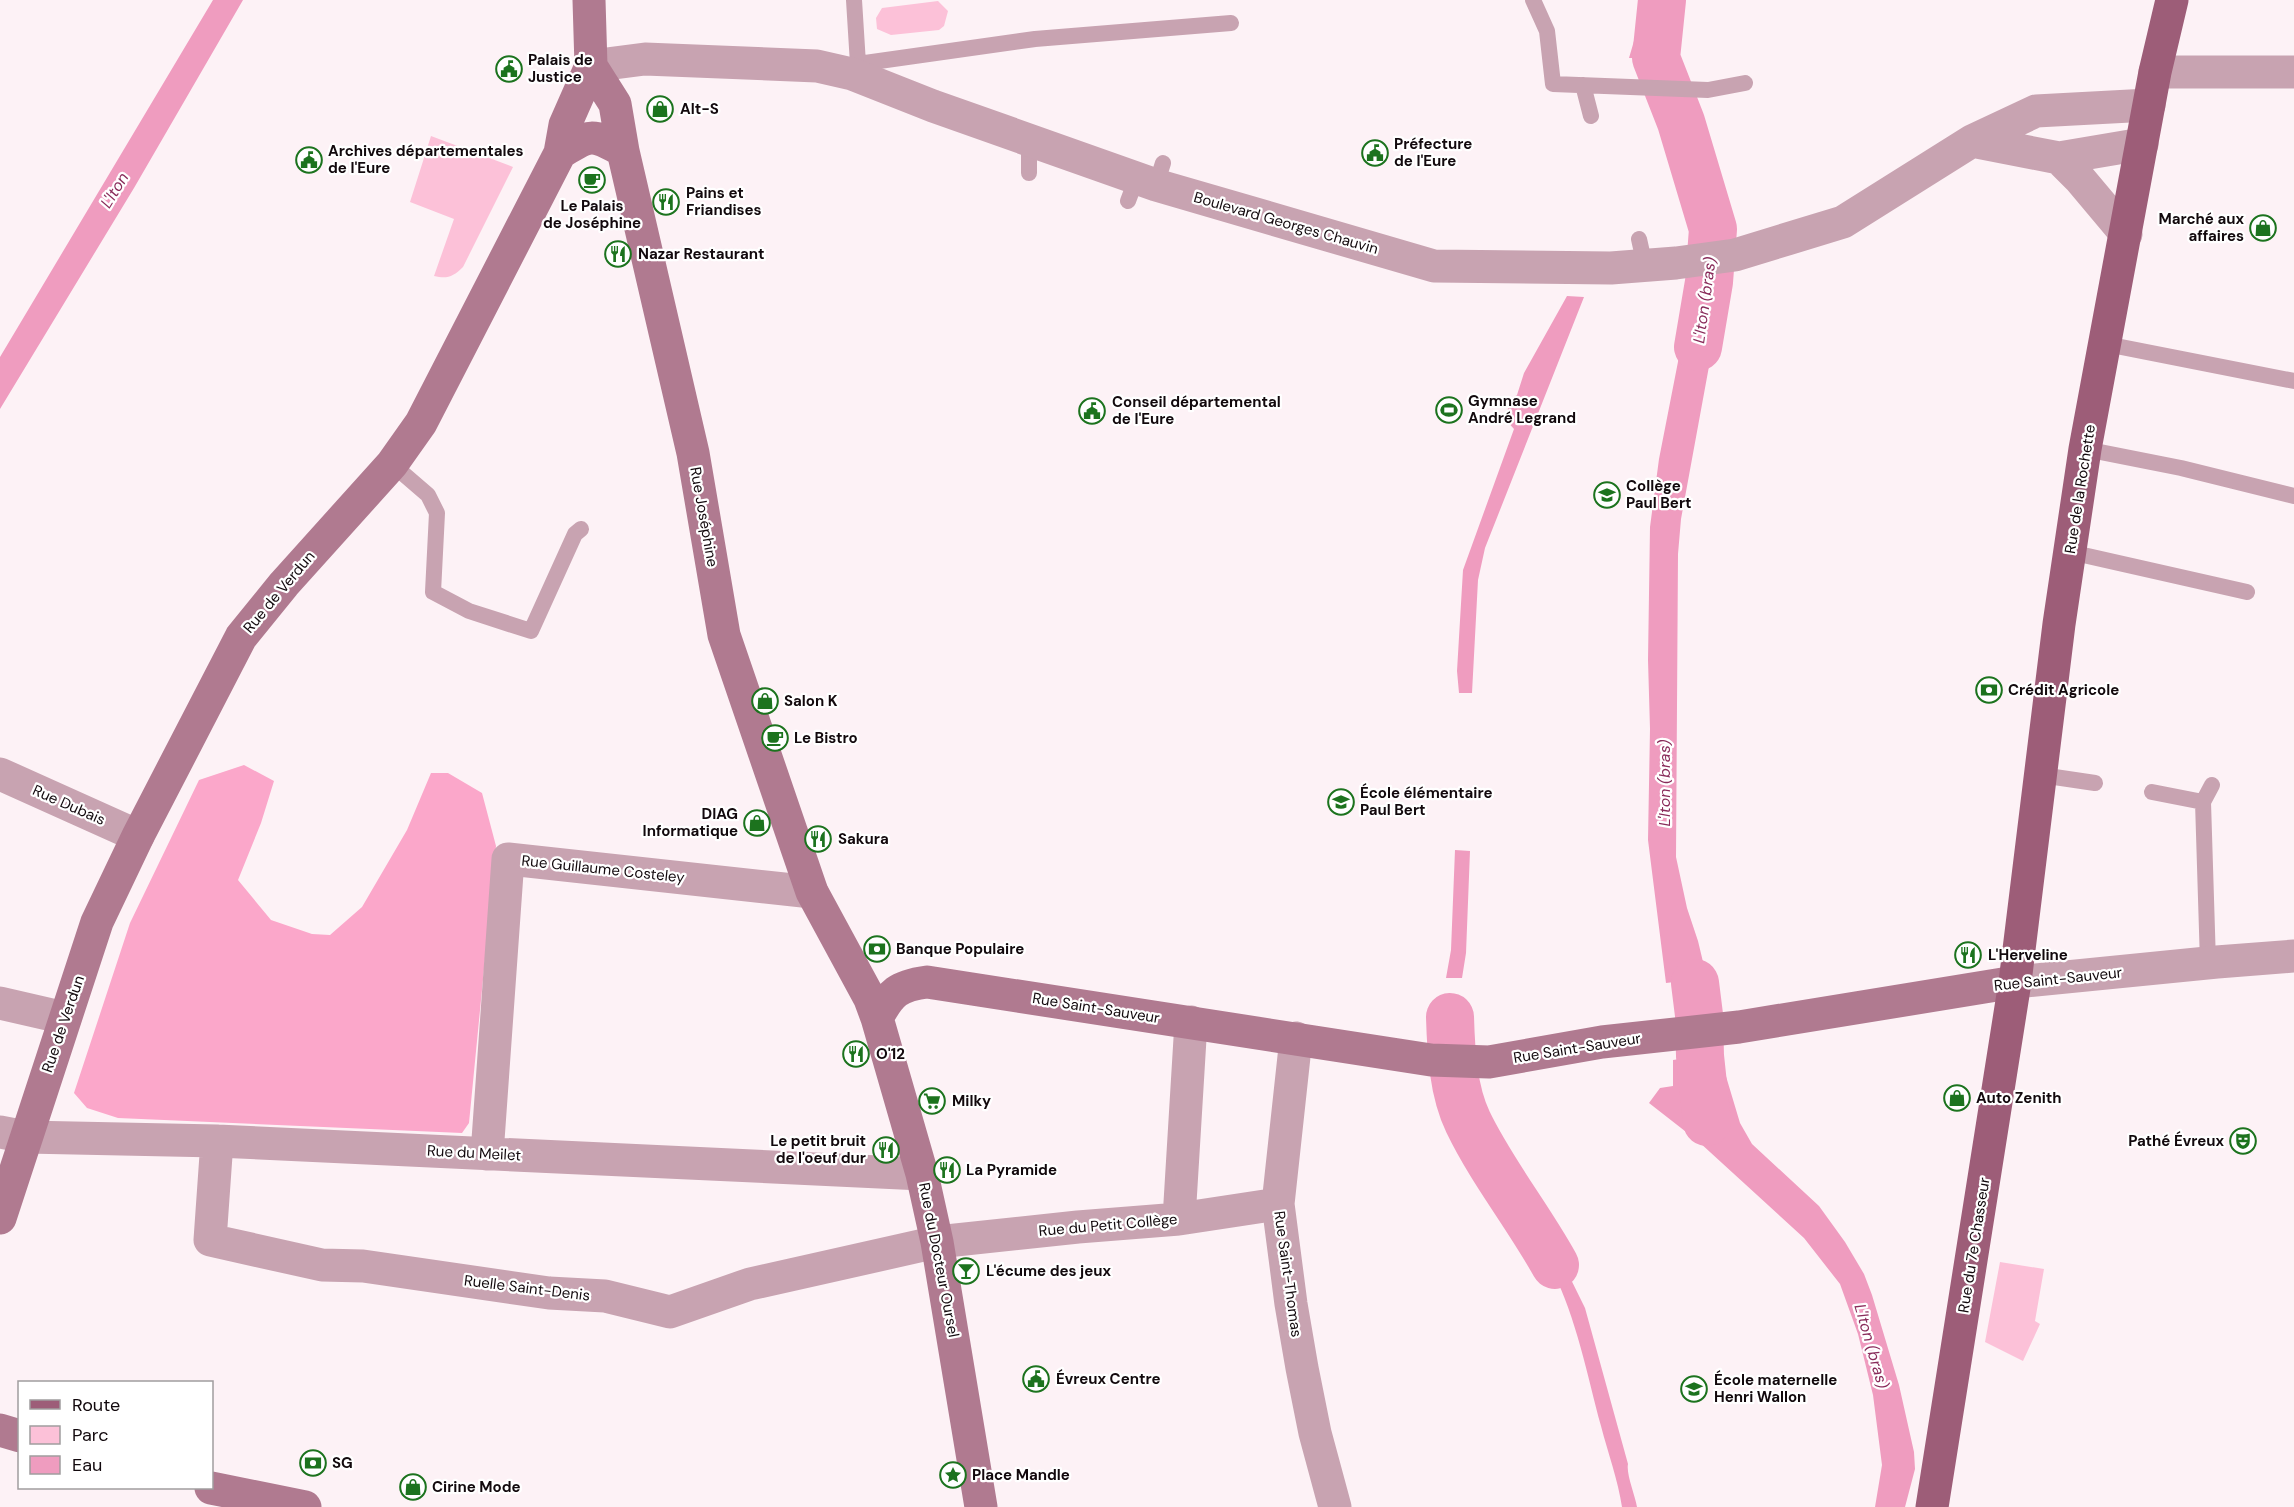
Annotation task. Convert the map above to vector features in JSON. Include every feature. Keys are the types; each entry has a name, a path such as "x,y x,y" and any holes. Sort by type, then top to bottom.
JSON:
{"main road":[{"path":"589,0 591,66"},
{"name":"Rue de la Rochette","path":"2015,982 2085,449 2155,72 2172,0"},
{"name":"Rue Joséphine","path":"591,66 615,104 623,151 693,453 724,634 812,892 870,999 877,1018"},
{"name":"Rue de Verdun","path":"0,1218 13,1134 64,1018 98,922 138,836 241,637 284,584 392,464 421,423 560,153 565,125 591,66"},
{"path":"560,153 583,138 600,138 623,151"},
{"name":"Rue Saint-Sauveur","path":"877,1018 886,1001 905,985 927,982 1454,1062 1489,1062 1602,1042 1739,1027 2015,982"},
{"name":"Rue du 7e Chasseur","path":"1932,1507 2015,982"},
{"name":"Rue du Docteur Oursel","path":"877,1018 922,1174 937,1242 981,1507"},
{"path":"0,1430 18,1435"},
{"path":"213,1488 305,1507"}],"street":[{"name":"Boulevard Georges Chauvin","path":"591,66 645,59 855,69 933,106 1146,182 1434,266 1611,268 1653,256 1736,255 1843,222 1972,141 2036,111 2149,105"},
{"path":"2155,72 2294,72"},
{"path":"1972,141 2059,158 2142,144"},
{"path":"2059,158 2126,234"},
{"name":"Rue Dubais","path":"0,774 138,836"},
{"name":"Rue Guillaume Costeley","path":"487,1154 508,859 812,892"},
{"name":"Rue Saint-Sauveur","path":"2015,982 2294,956"},
{"path":"0,1003 64,1018"},
{"path":"1179,1219 1191,1022"},
{"name":"Rue Saint-Thomas","path":"1296,1038 1278,1204 1302,1368 1315,1433 1335,1507"},
{"name":"Rue du Meilet","path":"13,1134 217,1141 922,1174"},
{"name":"Ruelle Saint-Denis","path":"217,1141 210,1240 322,1265 363,1266 549,1293 605,1296 670,1312 750,1284 937,1242"},
{"name":"Rue du Petit Collège","path":"937,1242 1179,1219 1278,1204"}],"lane":[{"path":"854,0 855,69 1035,39 1231,23"},
{"path":"1533,0 1547,31 1553,84 1708,90 1745,82"},
{"path":"1583,85 1591,116"},
{"path":"1029,140 1029,173"},
{"path":"2106,344 2294,381"},
{"path":"2085,449 2181,468 2294,496"},
{"path":"392,464 428,495 436,513 433,592 479,614 531,632 575,534 581,529"},
{"path":"2070,552 2247,592"},
{"path":"2041,775 2095,783"},
{"path":"2208,963 2203,802 2212,786"},
{"path":"2152,792 2203,802"}],"green space":[{"path":"938,1 948,11 944,26 939,30 891,35 877,29 876,18 882,8"},
{"path":"431,136 513,167 463,267 453,275 446,277 434,276 454,219 410,202"},
{"path":"2000,1262 2044,1269 2035,1321 2040,1324 2023,1361 1985,1342"}],"shaded area":[{"path":"244,765 274,781 261,823 238,880 271,920 312,934 330,935 362,907 407,830 431,773 448,773 482,793 496,846 469,1123 462,1133 118,1118 87,1108 74,1093 130,923 199,780"}],"water":[{"name":"L'Iton","path":"213,0 243,0 134,188 0,409 0,357"},
{"path":"1646,0 1680,0 1674,30 1676,58 1629,58"},
{"path":"1668,121 1698,122 1722,204 1733,225 1693,232 1690,186"},
{"path":"1725,279 1681,519 1678,554 1676,857 1715,1012 1689,1017 1683,981 1666,983 1648,840 1650,527 1659,459 1693,285"},
{"path":"1567,296 1584,297 1485,548 1478,580 1472,693 1459,693 1457,671 1463,570 1514,429 1505,419 1511,399 1517,395 1524,373"},
{"path":"1455,850 1470,851 1466,953 1462,978 1446,978 1451,950"},
{"path":"1439,1017 1459,1017 1461,1037 1438,1038"},
{"path":"1719,1053 1740,1123 1752,1144 1819,1206 1845,1242 1864,1274 1899,1385 1914,1452 1915,1469 1905,1507 1875,1507 1882,1465 1873,1395 1858,1334 1840,1284 1804,1238 1699,1142 1701,1140 1692,1133 1690,1135 1649,1103 1660,1088 1673,1086 1673,1060"},
{"path":"1473,1087 1478,1116 1489,1144 1503,1170 1520,1194 1509,1200 1484,1166 1447,1104 1447,1090"},
{"path":"1527,1202 1553,1243 1585,1308 1628,1464 1629,1479 1637,1507 1622,1507 1569,1311 1551,1267 1539,1247 1534,1248 1515,1210"}],"waterway":[{"name":"L'Iton (bras)","path":"1662,0 1656,58 1681,122 1713,229 1709,282 1698,347"},
{"name":"L'Iton (bras)","path":"1695,983 1707,1122"},
{"path":"1450,1017 1456,1084 1468,1122 1488,1159 1555,1265"}],"place":[{"name":"Palais de Justice","path":"509,69"},
{"name":"Alt-S","path":"660,109"},
{"name":"Préfecture de l'Eure","path":"1375,153"},
{"name":"Archives départementales de l'Eure","path":"309,160"},
{"name":"Le Palais de Joséphine","path":"592,180"},
{"name":"Pains et Friandises","path":"666,202"},
{"name":"Marché aux affaires","path":"2263,228"},
{"name":"Nazar Restaurant","path":"618,254"},
{"name":"Gymnase André Legrand","path":"1449,410"},
{"name":"Conseil départemental de l'Eure","path":"1092,411"},
{"name":"Collège Paul Bert","path":"1607,495"},
{"name":"Crédit Agricole","path":"1989,690"},
{"name":"Salon K","path":"765,701"},
{"name":"Le Bistro","path":"775,738"},
{"name":"École élémentaire Paul Bert","path":"1341,802"},
{"name":"DIAG Informatique","path":"757,823"},
{"name":"Sakura","path":"818,839"},
{"name":"Banque Populaire","path":"877,949"},
{"name":"L'Herveline","path":"1968,955"},
{"name":"O'12","path":"856,1054"},
{"name":"Auto Zenith","path":"1957,1098"},
{"name":"Milky","path":"932,1101"},
{"name":"Pathé Évreux","path":"2243,1141"},
{"name":"Le petit bruit de l'oeuf dur","path":"886,1150"},
{"name":"La Pyramide","path":"947,1170"},
{"name":"L'écume des jeux","path":"966,1271"},
{"name":"Évreux Centre","path":"1036,1379"},
{"name":"École maternelle Henri Wallon","path":"1694,1389"},
{"name":"SG","path":"313,1463"},
{"name":"Place Mandle","path":"953,1475"},
{"name":"Cirine Mode","path":"413,1487"}]}
